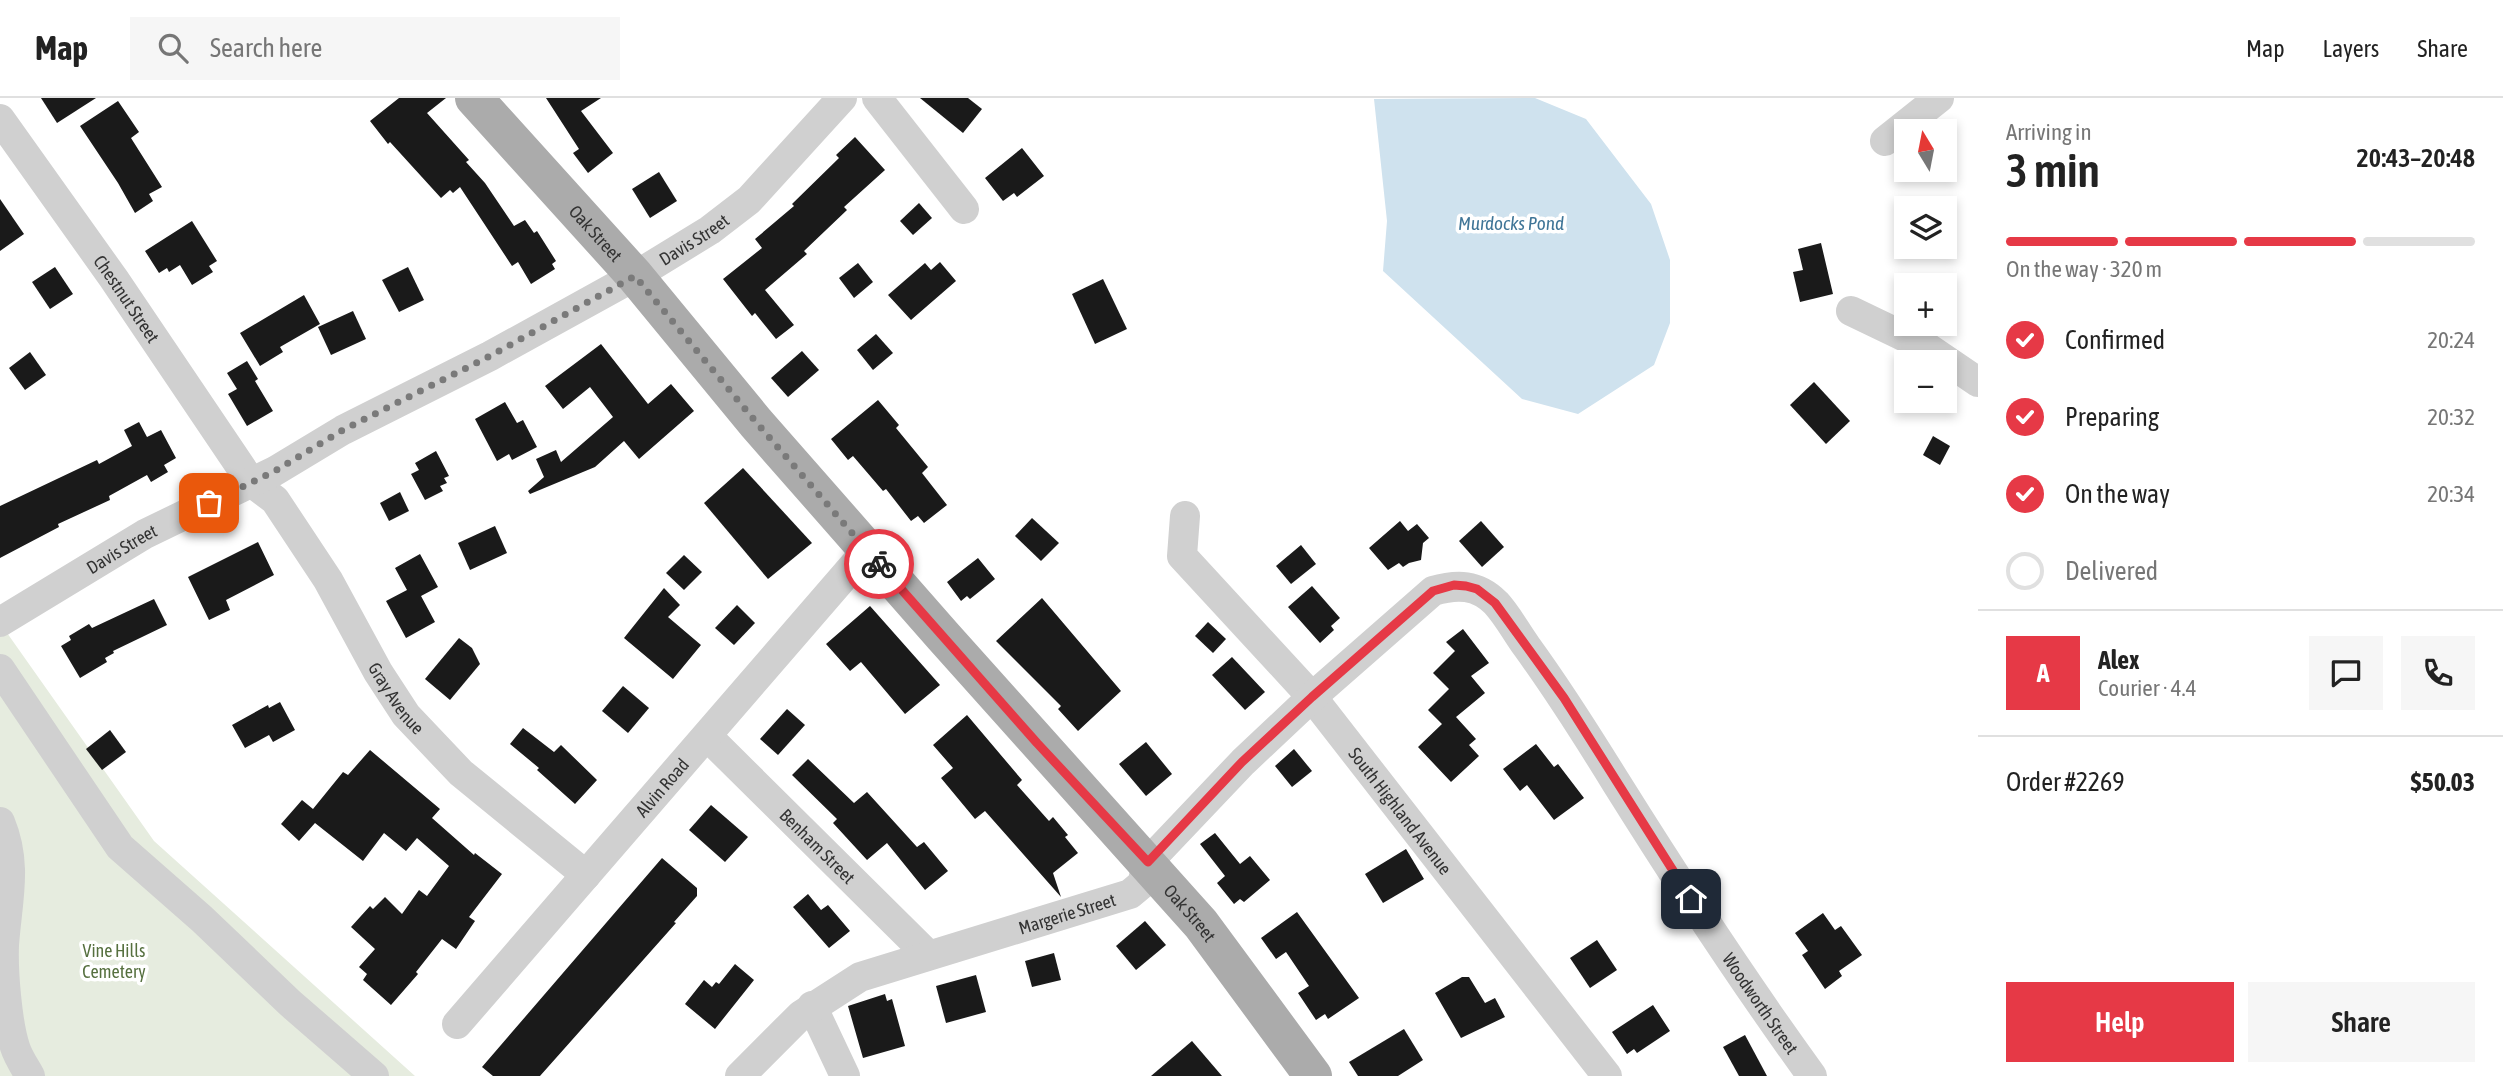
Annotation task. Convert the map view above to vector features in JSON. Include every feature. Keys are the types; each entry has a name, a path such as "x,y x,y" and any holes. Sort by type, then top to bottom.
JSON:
{"main road":[{"name":"Oak Street","path":"474,98 635,276 756,422 1037,743 1148,862 1232,964 1313,1076"}],"street":[{"name":"Davis Street","path":"0,622 145,534 251,482 343,430 490,356 635,276 710,230 749,200 842,98"},
{"path":"877,98 964,209"},
{"path":"1885,141 1939,98"},
{"name":"Chestnut Street","path":"0,120 114,279 251,482"},
{"path":"1851,311 1928,348 1978,382"},
{"name":"Gray Avenue","path":"251,482 275,500 298,534 328,580 378,672 406,715 461,773 586,875"},
{"name":"South Highland Avenue","path":"1185,516 1182,556 1312,697 1607,1076"},
{"name":"Alvin Road","path":"457,1024 867,550"},
{"name":"Woodworth Street","path":"1433,591 1454,585 1466,586 1477,589 1495,603 1564,698 1777,1029 1812,1076"},
{"name":"Margerie Street","path":"740,1076 800,1015 860,976 1130,894 1142,884 1148,862 1242,762 1433,591"},
{"path":"0,669 120,847 373,1076"},
{"name":"Benham Street","path":"707,736 928,955"},
{"path":"0,822 5,835 12,881 4,947 8,1018 15,1050 30,1076"},
{"path":"812,1006 845,1076"}],"green space":[{"name":"Vine Hills Cemetery","path":"0,623 154,841 415,1076 0,1076"}],"water":[{"name":"Murdocks Pond","path":"1535,98 1586,119 1651,204 1670,260 1670,323 1654,365 1578,414 1522,399 1383,271 1387,221 1374,99"}],"building":[{"path":"41,98 96,98 57,123"},
{"path":"399,98 446,98 427,113 469,160 466,162 485,183 514,226 525,220 534,233 537,231 556,261 552,264 555,269 531,284 518,262 512,266 460,187 453,193 450,190 441,198 390,142 388,144 370,121"},
{"path":"546,98 601,98 581,111 613,153 588,173 573,153 579,149"},
{"path":"920,98 968,98 982,109 963,133"},
{"path":"118,101 139,132 131,138 162,187 149,194 153,201 135,213 80,126"},
{"path":"855,137 885,170 844,207 847,210 804,251 807,254 765,290 794,325 776,339 755,313 752,316 723,279 762,248 755,239 794,206 792,204 839,158 836,155"},
{"path":"1022,148 1044,176 1017,197 1014,193 1003,201 985,178"},
{"path":"659,172 677,201 650,218 632,189"},
{"path":"0,199 24,234 0,251"},
{"path":"919,203 932,218 913,235 900,221"},
{"path":"192,221 217,261 209,266 213,272 192,285 180,265 169,272 167,268 159,273 145,251"},
{"path":"1821,243 1833,294 1800,302 1793,272 1803,270 1798,249"},
{"path":"940,262 956,281 911,320 888,295 925,263 931,270"},
{"path":"858,263 873,282 854,298 839,278"},
{"path":"55,267 73,294 50,309 32,282"},
{"path":"408,267 424,300 399,312 382,280"},
{"path":"1103,279 1127,329 1095,344 1072,294"},
{"path":"304,295 320,324 280,347 283,352 260,366 240,333"},
{"path":"353,311 366,339 331,355 318,327"},
{"path":"876,334 893,353 873,370 857,350"},
{"path":"601,344 648,404 671,384 694,411 639,459 624,441 595,467 530,494 528,491 544,477 536,459 556,450 561,462 613,417 590,387 563,409 545,386"},
{"path":"802,351 819,370 788,397 771,378"},
{"path":"30,352 46,375 25,390 9,368"},
{"path":"247,361 258,379 255,381 273,411 247,426 228,394 237,389 227,373"},
{"path":"1814,382 1850,421 1826,444 1790,405"},
{"path":"878,400 899,425 896,428 928,467 922,473 947,505 924,523 918,516 911,521 886,489 883,491 853,456 848,460 831,439"},
{"path":"505,402 517,423 523,420 537,447 512,460 509,454 497,461 475,419"},
{"path":"139,422 147,437 161,430 176,458 164,465 168,472 151,482 147,475 109,496 110,500 58,524 59,527 0,558 0,506 97,460 99,464 132,446 124,430"},
{"path":"1933,436 1950,446 1940,465 1923,455"},
{"path":"436,451 449,476 444,478 447,483 440,486 443,491 425,500 411,474 419,470 415,463"},
{"path":"743,468 812,543 768,579 704,503"},
{"path":"400,492 409,511 389,521 380,503"},
{"path":"1032,518 1059,543 1041,561 1015,536"},
{"path":"1400,521 1408,531 1417,524 1429,538 1423,543 1421,560 1403,567 1399,563 1388,570 1369,548"},
{"path":"1481,521 1504,547 1482,567 1459,541"},
{"path":"495,526 507,553 470,570 458,543"},
{"path":"258,542 274,575 226,600 230,610 209,620 188,577"},
{"path":"1301,545 1316,564 1291,584 1276,566"},
{"path":"420,554 438,587 421,596 435,622 406,638 386,601 407,590 395,568"},
{"path":"684,555 702,572 684,590 666,573"},
{"path":"978,558 995,579 970,599 967,596 961,601 947,582"},
{"path":"1312,586 1340,618 1331,626 1334,630 1320,643 1288,607"},
{"path":"664,588 680,605 668,617 701,645 673,679 624,638"},
{"path":"1042,598 1121,691 1078,731 1058,709 1061,706 996,641"},
{"path":"154,599 167,625 113,651 114,653 105,658 107,662 80,678 61,646 71,640 69,636 89,624 92,628"},
{"path":"737,605 755,623 734,645 715,628"},
{"path":"870,606 940,685 905,714 861,662 850,671 826,644"},
{"path":"1208,622 1226,639 1213,653 1195,636"},
{"path":"1463,629 1489,663 1471,676 1485,693 1456,717 1476,739 1469,745 1479,756 1451,782 1418,747 1442,724 1428,710 1449,689 1433,673 1455,651 1446,642"},
{"path":"459,638 472,648 480,664 450,700 425,679"},
{"path":"1232,657 1265,692 1245,710 1212,675"},
{"path":"623,686 649,708 628,733 602,711"},
{"path":"280,702 295,730 273,742 269,735 245,748 232,725 268,705 269,708"},
{"path":"787,709 805,725 778,755 760,739"},
{"path":"967,715 1022,780 1017,785 1049,821 1053,817 1078,853 1053,873 1061,897 985,811 975,819 941,778 953,768 933,745"},
{"path":"523,728 554,752 561,745 597,780 575,804 510,744"},
{"path":"110,730 126,752 102,770 86,749"},
{"path":"1146,742 1172,774 1146,796 1119,764"},
{"path":"1536,744 1554,767 1558,764 1584,798 1554,820 1527,785 1520,791 1503,769"},
{"path":"1294,749 1312,771 1292,787 1275,766"},
{"path":"370,750 440,809 432,818 474,855 475,853 502,874 469,917 475,921 456,949 442,939 416,972 418,974 391,1005 363,980 367,974 359,967 375,949 351,927 370,906 373,909 385,897 402,914 419,890 427,896 449,866 417,838 406,851 384,833 363,861 315,823 299,841 281,824 302,800 313,809 343,772 348,775"},
{"path":"808,759 854,803 867,792 917,847 924,842 948,871 925,890 887,843 867,860 833,823 837,819 792,775"},
{"path":"711,805 748,837 725,862 689,830"},
{"path":"1215,833 1240,864 1250,856 1270,880 1244,902 1240,899 1234,904 1217,883 1225,876 1200,844"},
{"path":"1406,849 1424,879 1383,903 1365,874"},
{"path":"662,858 697,888 697,896 540,1076 493,1076 482,1067"},
{"path":"808,894 821,910 828,905 850,931 829,948 793,907"},
{"path":"1297,912 1359,998 1328,1019 1325,1014 1316,1020 1298,993 1309,986 1286,952 1276,959 1261,938"},
{"path":"1823,913 1835,930 1841,926 1862,955 1839,971 1842,976 1825,989 1802,955 1808,951 1795,933"},
{"path":"1145,921 1166,945 1136,970 1116,946"},
{"path":"1597,940 1617,970 1590,988 1570,958"},
{"path":"1054,953 1061,980 1032,987 1025,961"},
{"path":"735,964 754,980 715,1029 685,1004 704,980 712,987 716,982 719,984"},
{"path":"976,975 986,1012 946,1023 936,986"},
{"path":"1462,977 1469,977 1485,1003 1495,998 1505,1017 1461,1038 1435,993"},
{"path":"885,994 887,1001 892,999 905,1046 863,1058 848,1006"},
{"path":"1653,1005 1670,1031 1637,1053 1634,1049 1627,1054 1612,1032"},
{"path":"1404,1029 1423,1060 1398,1076 1358,1076 1349,1062"},
{"path":"1745,1035 1767,1076 1739,1076 1723,1047"},
{"path":"1192,1041 1222,1076 1151,1076"}],"way so far":[{"path":"209,503 275,471 343,430 490,356 635,276 879,564"}],"route":[{"path":"879,564 1037,743 1148,862 1242,762 1433,591 1454,585 1477,589 1495,603 1564,698 1691,899"}]}
